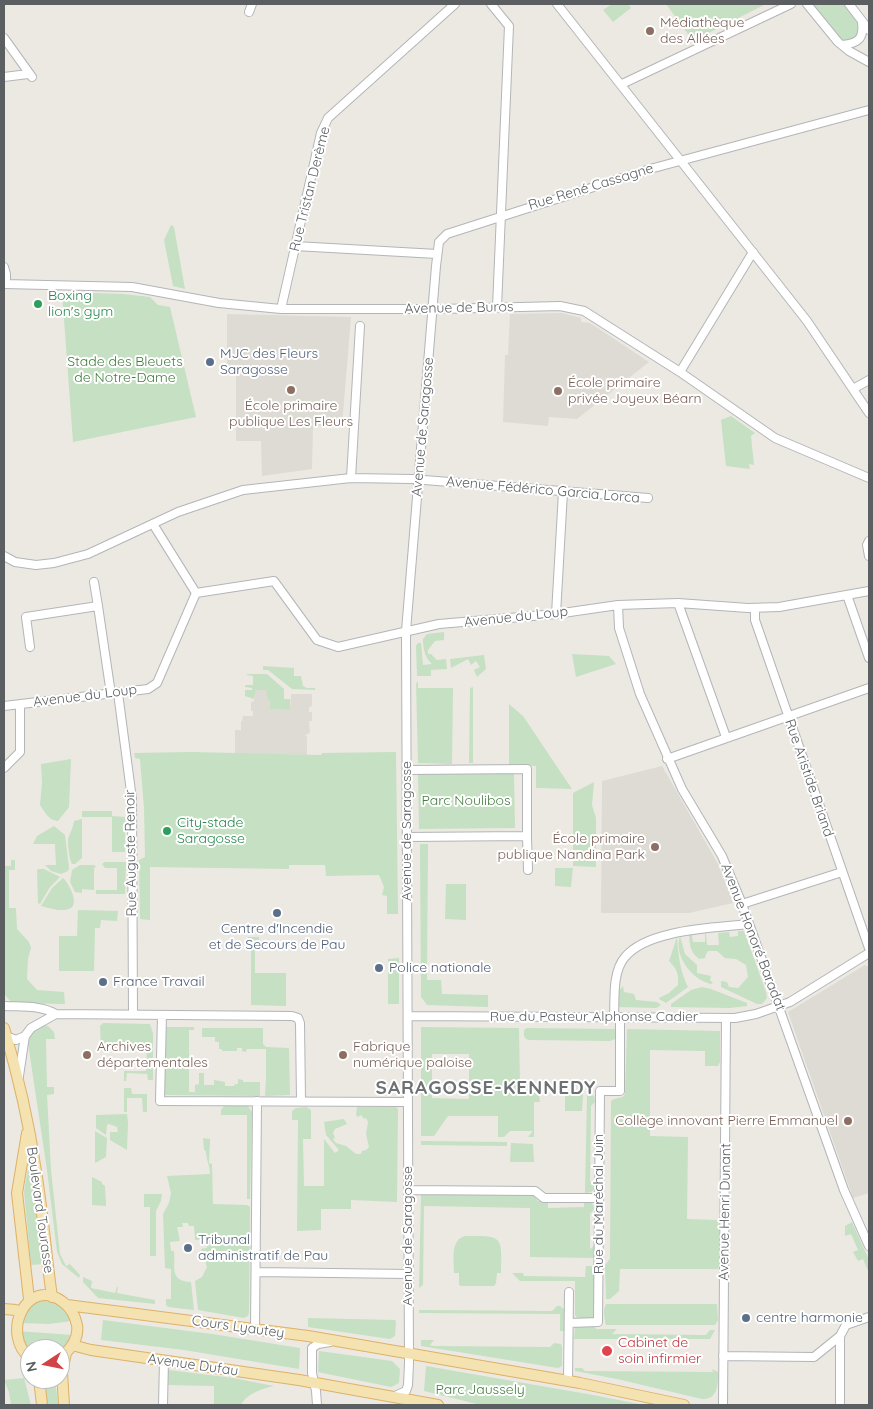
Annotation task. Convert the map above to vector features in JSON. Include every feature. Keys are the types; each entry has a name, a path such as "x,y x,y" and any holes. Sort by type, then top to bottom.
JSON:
{"main road":[{"name":"Boulevard Tourasse","path":"5,1032 28,1124 42,1214 52,1297"},
{"name":"Boulevard Tourasse","path":"28,1124 17,1193 29,1299"},
{"path":"20,1351 13,1345 12,1336 12,1326 16,1310 29,1299 40,1296 52,1297 67,1305 75,1318 77,1333 70,1345"},
{"name":"Cours Lyautey","path":"67,1305 255,1329 568,1381 684,1405"},
{"path":"4,1309 16,1310"},
{"name":"Avenue Dufau","path":"70,1352 91,1350 164,1360 315,1383 438,1405"},
{"path":"40,1389 42,1405"},
{"path":"63,1389 64,1405"}],"street":[{"name":"Rue Tristan Derème","path":"281,309 321,133 328,118 455,4"},
{"path":"491,4 508,26 497,307"},
{"path":"557,4 682,160 807,321 869,413"},
{"path":"622,84 791,4"},
{"path":"807,4 842,45 869,62"},
{"path":"848,4 869,30"},
{"path":"842,45 852,44 860,38 863,34 862,22"},
{"path":"4,38 30,75 4,77"},
{"name":"Rue René Cassagne","path":"437,254 439,242 447,234 682,160 869,110"},
{"path":"295,246 437,254"},
{"path":"680,372 753,252"},
{"name":"Avenue de Saragosse","path":"409,1354 406,631 437,254"},
{"path":"4,267 6,274 5,284"},
{"name":"Avenue de Buros","path":"5,284 132,287 219,303 281,309 432,309 560,306 584,311 680,372 775,438 869,478"},
{"path":"351,478 360,326"},
{"path":"853,389 869,380"},
{"name":"Avenue Fédérico Garcia Lorca","path":"4,556 15,562 36,565 54,563 88,554 178,512 243,490 351,478 418,479 648,498"},
{"path":"556,614 563,492"},
{"path":"153,524 196,594"},
{"path":"869,541 869,556"},
{"name":"Avenue du Loup","path":"4,706 148,689 157,683 196,594 274,581 317,640 338,647 439,624 556,614 618,606 678,603 779,608 869,591"},
{"name":"Rue Auguste Renoir","path":"94,582 132,799 133,1014"},
{"path":"847,595 869,658"},
{"path":"678,603 726,737"},
{"path":"30,647 26,617 98,606"},
{"name":"Avenue Honoré Baradat","path":"618,606 619,628 635,679 682,789 722,856 742,904 844,1190 869,1246"},
{"name":"Rue Aristide Briand","path":"755,608 755,620 869,948"},
{"path":"668,759 869,688"},
{"path":"4,768 20,752 20,704"},
{"path":"407,770 527,769 528,870"},
{"path":"407,837 527,836"},
{"path":"742,904 842,872"},
{"path":"617,1017 615,981 624,958 638,946 671,934 749,924"},
{"name":"Rue du Pasteur Alphonse Cadier","path":"408,1016 726,1018 756,1014 790,1002 869,953"},
{"path":"4,1006 36,1008 48,1010 56,1014 292,1016 299,1020 301,1101"},
{"path":"18,1081 25,1036 31,1028 56,1014"},
{"path":"162,1015 160,1101 408,1102"},
{"name":"Rue du Maréchal Juin","path":"569,1322 598,1322 600,1091 620,1091 617,1017"},
{"name":"Avenue Henri Dunant","path":"723,1405 726,1018"},
{"path":"5,1032 16,1040 25,1036"},
{"path":"255,1329 257,1101"},
{"path":"408,1190 536,1192 544,1198 599,1198"},
{"path":"256,1272 408,1274"},
{"path":"568,1381 569,1292"},
{"path":"723,1356 814,1357 840,1336 846,1325 869,1317"},
{"path":"840,1336 840,1405"},
{"path":"317,1405 312,1373 312,1348 318,1344 332,1342"},
{"path":"391,1398 406,1391 408,1385 409,1354"},
{"path":"163,1405 164,1360"}],"shaded area":[{"name":"École primaire privée Joyeux Béarn","path":"562,313 581,318 581,322 590,323 649,362 577,419 549,417 548,426 503,422 505,355 508,355 510,314"},
{"name":"École primaire publique Les Fleurs","path":"227,314 351,317 342,425 313,426 312,469 262,476 261,441 236,441 236,371 227,370"},
{"path":"256,690 266,690 270,700 270,709 290,710 291,694 312,694 312,706 309,707 309,712 312,712 312,721 309,721 310,733 305,735 307,737 307,755 235,754 235,730 241,730 243,716 253,716 251,702 254,701"},
{"name":"École primaire publique Nandina Park","path":"662,766 718,864 733,903 689,913 601,913 602,781"},
{"name":"Collège innovant Pierre Emmanuel","path":"865,965 869,967 869,1193 853,1198 788,1012"}],"green space":[{"path":"612,4 628,4 631,8 613,22 603,10"},
{"path":"666,4 766,4 693,41"},
{"path":"813,4 844,4 861,28 855,39 844,42"},
{"path":"171,225 174,227 185,289 173,286 164,240"},
{"name":"Stade des Bleuets de Notre-Dame","path":"62,292 150,297 158,305 170,307 196,417 73,442"},
{"path":"731,416 755,433 751,436 754,465 749,464 750,469 726,466 721,420"},
{"path":"444,632 444,640 435,641 428,650 428,654 431,654 437,660 446,659 447,669 431,670 431,676 417,676 416,646 418,643 421,643 423,665 432,664 425,653 423,639 427,634"},
{"path":"572,654 609,656 616,664 576,677"},
{"path":"484,655 486,669 477,677 474,670 480,667 476,661 471,665 468,659 451,668 450,659"},
{"path":"263,666 294,668 294,676 301,676 303,686 315,688 315,690 292,689 268,670 263,670"},
{"path":"247,674 267,674 284,689 284,699 290,699 290,710 270,709 270,700 268,700 266,690 256,690 254,699 245,696 245,690 252,690 252,688 245,687 245,685 253,685 253,676"},
{"path":"418,681 418,688 453,688 452,764 418,763 416,684"},
{"path":"473,687 473,763 469,763 470,688"},
{"path":"509,704 523,716 572,789 536,788 536,766 509,765"},
{"name":"Parc Noulibos","path":"192,752 321,755 322,753 396,752 398,914 387,914 387,896 382,895 384,887 379,875 326,876 325,865 289,865 289,869 150,867 150,920 140,919 139,860 145,857 144,808 140,759 135,758 134,753"},
{"path":"71,759 69,807 58,821 55,821 48,816 40,805 41,764"},
{"name":"Parc Noulibos","path":"418,774 514,774 515,828 419,829"},
{"path":"594,782 592,805 596,818 596,867 573,866 573,793"},
{"path":"82,811 112,811 112,816 125,817 125,852 112,852 112,817 82,817"},
{"path":"82,819 82,858 75,864 72,864 68,840 74,821"},
{"path":"54,826 65,835 69,868 68,871 61,874 51,871 45,865 56,865 55,844 33,844 37,836"},
{"path":"420,844 428,844 427,980 441,980 442,994 488,995 488,1007 427,1005 421,997"},
{"path":"11,860 15,860 15,870 9,870 9,908 16,908 17,929 29,942 31,948 28,959 27,979 37,990 64,992 65,1004 12,1003 4,994 4,866 11,866"},
{"path":"105,862 126,862 125,894 96,894 96,890 117,890 117,868 105,868 102,864"},
{"path":"80,865 94,865 96,867 94,868 94,890 82,889 82,893 75,892 70,882 72,870"},
{"path":"555,868 573,868 571,887 555,886"},
{"path":"44,869 60,877 50,887 40,904 38,903 37,870"},
{"path":"63,878 74,898 72,907 62,910 41,906 52,888"},
{"path":"446,884 466,884 466,920 445,919"},
{"path":"78,910 118,911 117,921 101,920 100,928 95,928 94,971 59,971 59,936 77,936"},
{"path":"738,931 744,931 766,992 767,998 762,1004 757,1004 721,987 721,981 727,982 729,987 738,988 748,977 746,965 736,959 725,958 717,951 708,951 705,958 699,959 691,948 689,935 692,935 693,942 705,942 706,933 707,945 719,945 718,933 729,932 730,937 738,936"},
{"path":"680,936 685,954 697,965 697,973 711,976 710,980 713,983 704,982 686,966 679,951"},
{"path":"248,937 259,937 259,947 255,947 255,973 286,973 286,1006 251,1005 251,947 245,947"},
{"path":"677,937 681,969 688,987 666,1003 659,998 669,993 678,985 677,972 669,961"},
{"path":"399,958 399,1004 388,1004 388,959"},
{"path":"623,986 624,992 634,994 636,1000 657,1002 661,1005 656,1008 619,1007 618,991"},
{"path":"702,987 747,1003 747,1006 730,1008 671,1007 671,1004 691,990"},
{"path":"103,1023 150,1024 153,1033 153,1080 148,1080 147,1074 127,1073 126,1081 124,1081 124,1071 146,1071 147,1049 101,1048 100,1026"},
{"path":"43,1025 48,1026 54,1032 55,1039 46,1039 47,1087 54,1087 54,1094 47,1095 51,1170 60,1254 66,1266 70,1264 80,1275 79,1278 62,1264 57,1252 28,1043 32,1031"},
{"path":"166,1027 194,1027 194,1030 189,1030 189,1092 195,1092 195,1085 199,1084 199,1073 204,1073 204,1085 214,1085 214,1080 225,1082 225,1086 238,1084 238,1079 243,1080 243,1082 260,1082 260,1096 166,1095 164,1093"},
{"path":"421,1027 519,1028 520,1085 524,1090 537,1094 540,1102 534,1102 534,1137 528,1137 533,1131 510,1131 504,1137 498,1137 498,1116 448,1116 434,1136 421,1136","holes":["432,1054 469,1054 469,1099 432,1098"]},
{"path":"202,1028 263,1028 263,1044 266,1047 289,1048 290,1095 265,1096 266,1049 247,1049 246,1052 242,1051 242,1048 237,1048 237,1051 222,1051 222,1049 219,1049 219,1042 215,1042 215,1037 202,1037"},
{"path":"527,1028 616,1030 615,1039 610,1041 529,1040 524,1036 524,1030"},
{"path":"627,1029 720,1031 720,1062 718,1066 705,1066 705,1051 650,1050 650,1136 688,1137 687,1219 717,1220 719,1225 719,1266 718,1269 620,1269 619,1291 610,1299 606,1299 605,1265 610,1259 611,1101 623,1097 625,1094"},
{"path":"124,1088 131,1088 132,1094 147,1094 147,1112 143,1112 142,1098 127,1098 127,1112 124,1112"},
{"path":"565,1094 583,1094 582,1111 565,1111"},
{"path":"587,1094 594,1096 595,1102 591,1106 590,1182 594,1180 594,1190 585,1193"},
{"path":"224,1106 248,1106 252,1112 250,1199 247,1199 247,1115 221,1115 221,1110"},
{"path":"306,1107 311,1111 311,1139 303,1139 304,1186 324,1186 324,1139 335,1153 339,1150 326,1135 324,1122 344,1119 347,1124 335,1129 333,1133 335,1138 333,1139 336,1143 346,1146 356,1154 361,1154 362,1151 369,1147 366,1134 368,1122 361,1115 358,1117 356,1115 357,1107 396,1107 398,1109 397,1202 351,1200 351,1209 321,1209 321,1230 297,1231 298,1120 292,1120 292,1111 296,1108"},
{"path":"127,1114 127,1150 110,1140 110,1132 118,1132 117,1127 107,1125 106,1135 96,1128 96,1115"},
{"path":"95,1131 107,1138 106,1157 95,1163"},
{"path":"203,1138 210,1139 209,1163 212,1164 213,1204 247,1205 250,1207 249,1312 248,1316 244,1318 198,1310 195,1281 202,1277 207,1267 201,1249 207,1248 206,1239 195,1240 194,1226 189,1226 188,1223 182,1223 183,1227 177,1227 180,1241 170,1242 171,1251 174,1251 176,1275 179,1279 191,1282 194,1310 168,1307 166,1305 166,1299 171,1299 171,1269 165,1268 163,1214 169,1203 171,1193 167,1176 210,1174"},
{"path":"421,1141 507,1142 507,1146 421,1145"},
{"path":"511,1143 533,1144 534,1162 510,1162"},
{"path":"29,1160 33,1160 44,1264 31,1265 24,1192"},
{"path":"92,1177 102,1182 105,1186 106,1206 92,1205"},
{"path":"144,1194 162,1194 156,1211 156,1256 150,1256 150,1207 144,1207"},
{"path":"421,1194 530,1195 538,1201 548,1201 548,1208 584,1207 584,1202 591,1202 595,1208 590,1214 590,1249 595,1245 595,1258 530,1257 530,1208 424,1206 423,1285 419,1288"},
{"path":"852,1222 869,1260 869,1273 863,1259 858,1261 853,1252 858,1250 851,1234 845,1236 845,1226"},
{"path":"465,1236 487,1236 498,1240 501,1251 501,1273 497,1273 494,1286 459,1285 459,1273 454,1273 454,1251 457,1242"},
{"path":"586,1266 595,1266 595,1313 591,1319 578,1319 575,1315 575,1281 520,1281 512,1273 523,1273 524,1276 585,1277"},
{"path":"83,1277 92,1281 91,1288 115,1293 118,1287 117,1293 155,1300 155,1304 98,1298 83,1282"},
{"path":"45,1300 54,1302 62,1307 72,1321 49,1324 18,1323 22,1314 31,1304"},
{"path":"606,1304 717,1304 718,1320 715,1325 606,1325 604,1308"},
{"path":"557,1306 565,1310 565,1331 560,1331 560,1314 419,1313 419,1310 552,1311"},
{"path":"308,1318 395,1320 395,1336 390,1339 308,1327"},
{"path":"103,1320 300,1348 299,1369 184,1350 101,1340"},
{"path":"575,1326 617,1329 612,1334 706,1335 710,1330 715,1330 710,1339 574,1339"},
{"path":"17,1331 72,1335 70,1339 21,1339"},
{"path":"421,1340 434,1340 430,1345 433,1346 550,1347 554,1343 561,1344 562,1366 558,1368 421,1346"},
{"path":"319,1351 392,1361 400,1369 399,1383 391,1387 318,1372"},
{"name":"Parc Jaussely","path":"426,1366 644,1405 481,1405 424,1391"},
{"path":"575,1368 582,1368 585,1371 713,1372 712,1369 718,1372 718,1381 714,1394 707,1399 702,1399 575,1371"},
{"path":"169,1370 233,1378 274,1386 250,1395 241,1405 214,1405 214,1386 166,1385 166,1373"},
{"path":"20,1378 20,1389 27,1389 31,1405 11,1405 9,1392 4,1380"},
{"path":"44,1389 56,1389 58,1405 45,1405"}],"place":[{"name":"Médiathèque des Allées","path":"650,31"},
{"name":"Boxing lion's gym","path":"38,304"},
{"name":"MJC des Fleurs Saragosse","path":"210,362"},
{"name":"École primaire publique Les Fleurs","path":"291,390"},
{"name":"École primaire privée Joyeux Béarn","path":"558,391"},
{"name":"City-stade Saragosse","path":"167,831"},
{"name":"École primaire publique Nandina Park","path":"655,847"},
{"name":"Centre d'Incendie et de Secours de Pau","path":"277,913"},
{"name":"Police nationale","path":"379,968"},
{"name":"France Travail","path":"103,982"},
{"name":"Archives départementales","path":"87,1055"},
{"name":"Fabrique numérique paloise","path":"343,1055"},
{"name":"Collège innovant Pierre Emmanuel","path":"848,1121"},
{"name":"Tribunal administratif de Pau","path":"188,1248"},
{"name":"centre harmonie","path":"746,1318"},
{"name":"Cabinet de soin infirmier","path":"607,1351"}],"district":[{"name":"SARAGOSSE-KENNEDY","path":"486,1088"}]}
